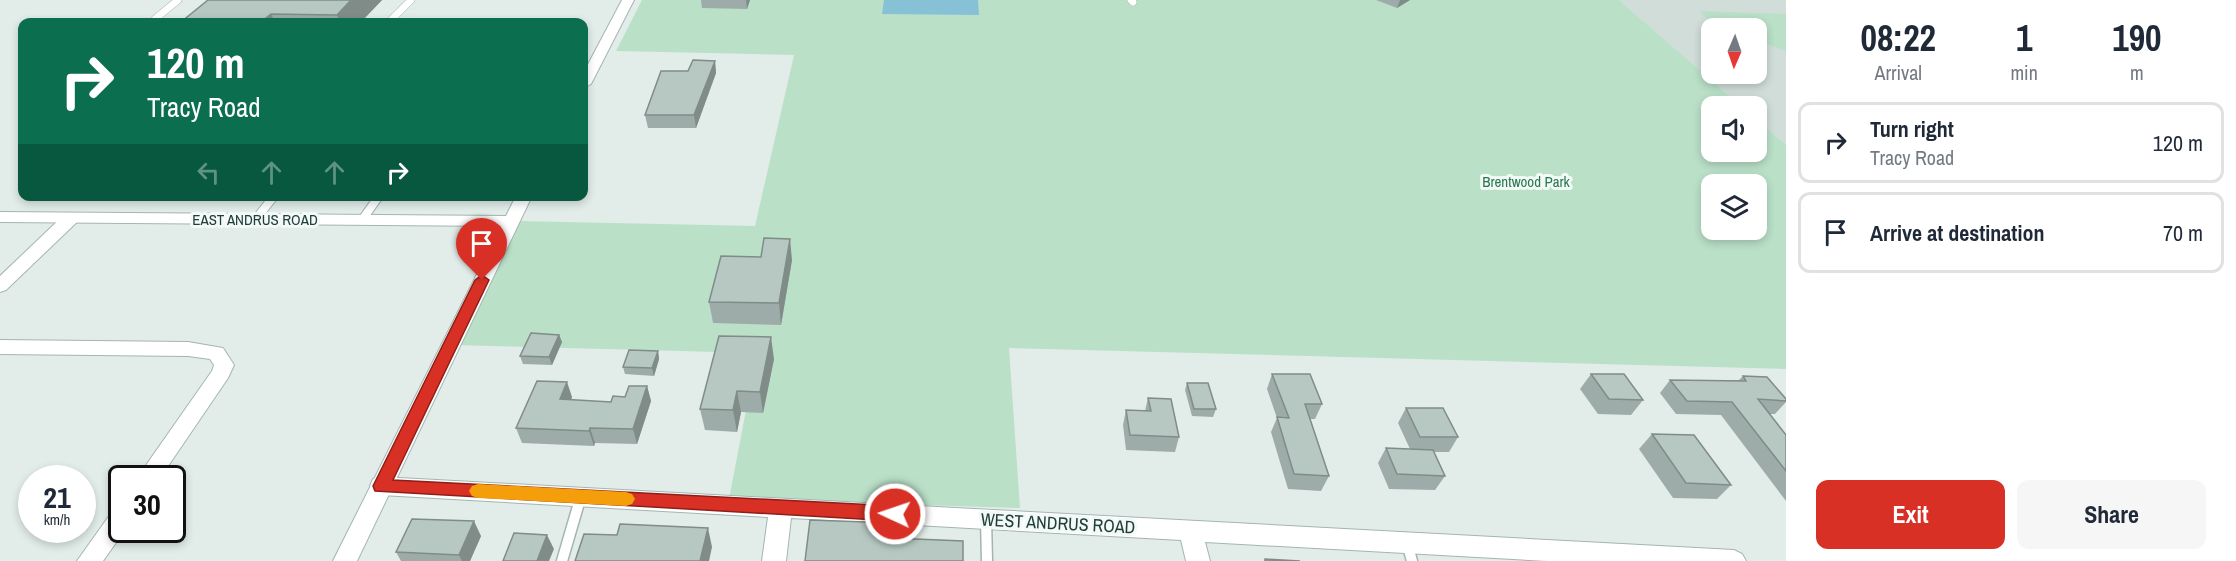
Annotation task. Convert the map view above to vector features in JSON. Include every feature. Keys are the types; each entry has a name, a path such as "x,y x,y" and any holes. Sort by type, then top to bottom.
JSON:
{"street":[{"path":"588,76 628,0"},
{"path":"345,561 521,201"},
{"name":"EAST ANDRUS ROAD","path":"0,217 511,221"},
{"path":"0,286 71,218"},
{"path":"0,347 188,349 216,353 224,365 221,374 157,465"},
{"name":"WEST ANDRUS ROAD","path":"381,486 1190,531 1409,552 1734,561"},
{"path":"774,561 781,507"},
{"path":"1190,531 1198,561"},
{"path":"89,561 108,535"}],"lane":[{"path":"156,18 178,0"},
{"path":"393,18 411,0"},
{"path":"256,219 269,201"},
{"path":"362,220 375,201"},
{"path":"562,561 580,496"},
{"path":"986,519 987,561"}],"shaded area":[{"path":"1619,0 1786,0 1786,145 1767,129 1767,96 1729,96 1716,84 1767,84 1767,18 1701,18 1701,71"}],"green space":[{"name":"Brentwood Park","path":"642,0 1619,0 1701,71 1701,84 1716,84 1729,96 1701,96 1701,162 1767,162 1767,129 1786,145 1786,369 1009,348 1020,508 729,499 757,353 455,345 519,221 755,226 794,55 616,51"},
{"path":"1700,11 1786,14 1786,51 1767,44 1767,18 1705,17"}],"water":[{"path":"884,0 978,0 979,15 882,14"}],"building":[{"path":"208,0 351,0 337,15 271,14 266,18 186,18"},
{"path":"693,60 715,61 694,115 645,115 661,71 688,71"},
{"path":"764,238 790,239 779,303 709,302 721,256 761,257"},
{"path":"531,333 559,335 549,357 520,356"},
{"path":"719,336 771,337 760,392 737,391 733,410 700,409"},
{"path":"629,350 658,351 652,368 623,367"},
{"path":"1272,374 1310,374 1322,404 1305,404 1329,476 1294,474 1277,417 1289,418"},
{"path":"1591,374 1624,374 1643,400 1609,399"},
{"path":"1743,376 1767,377 1786,399 1786,401 1758,399 1786,435 1786,471 1732,402 1687,401 1670,380 1746,381"},
{"path":"537,381 567,382 560,399 611,402 613,396 625,397 629,386 647,386 633,429 590,428 589,431 516,428"},
{"path":"1187,383 1208,383 1216,409 1194,409"},
{"path":"1148,398 1171,399 1179,437 1130,435 1126,410 1151,411"},
{"path":"1406,408 1443,408 1458,437 1420,437"},
{"path":"1652,434 1694,435 1731,485 1686,483"},
{"path":"1386,448 1433,450 1445,476 1397,474"},
{"path":"412,519 474,521 459,555 396,552"},
{"path":"810,520 893,523 892,538 963,541 963,561 805,561"},
{"path":"620,524 708,528 700,561 575,561 584,534 617,535"},
{"path":"514,533 547,535 537,561 503,561"},
{"path":"1265,559 1300,561 1265,561"}],"slow traffic":[{"path":"478,491 626,499"}],"route":[{"path":"482,280 381,486 895,514"}]}
